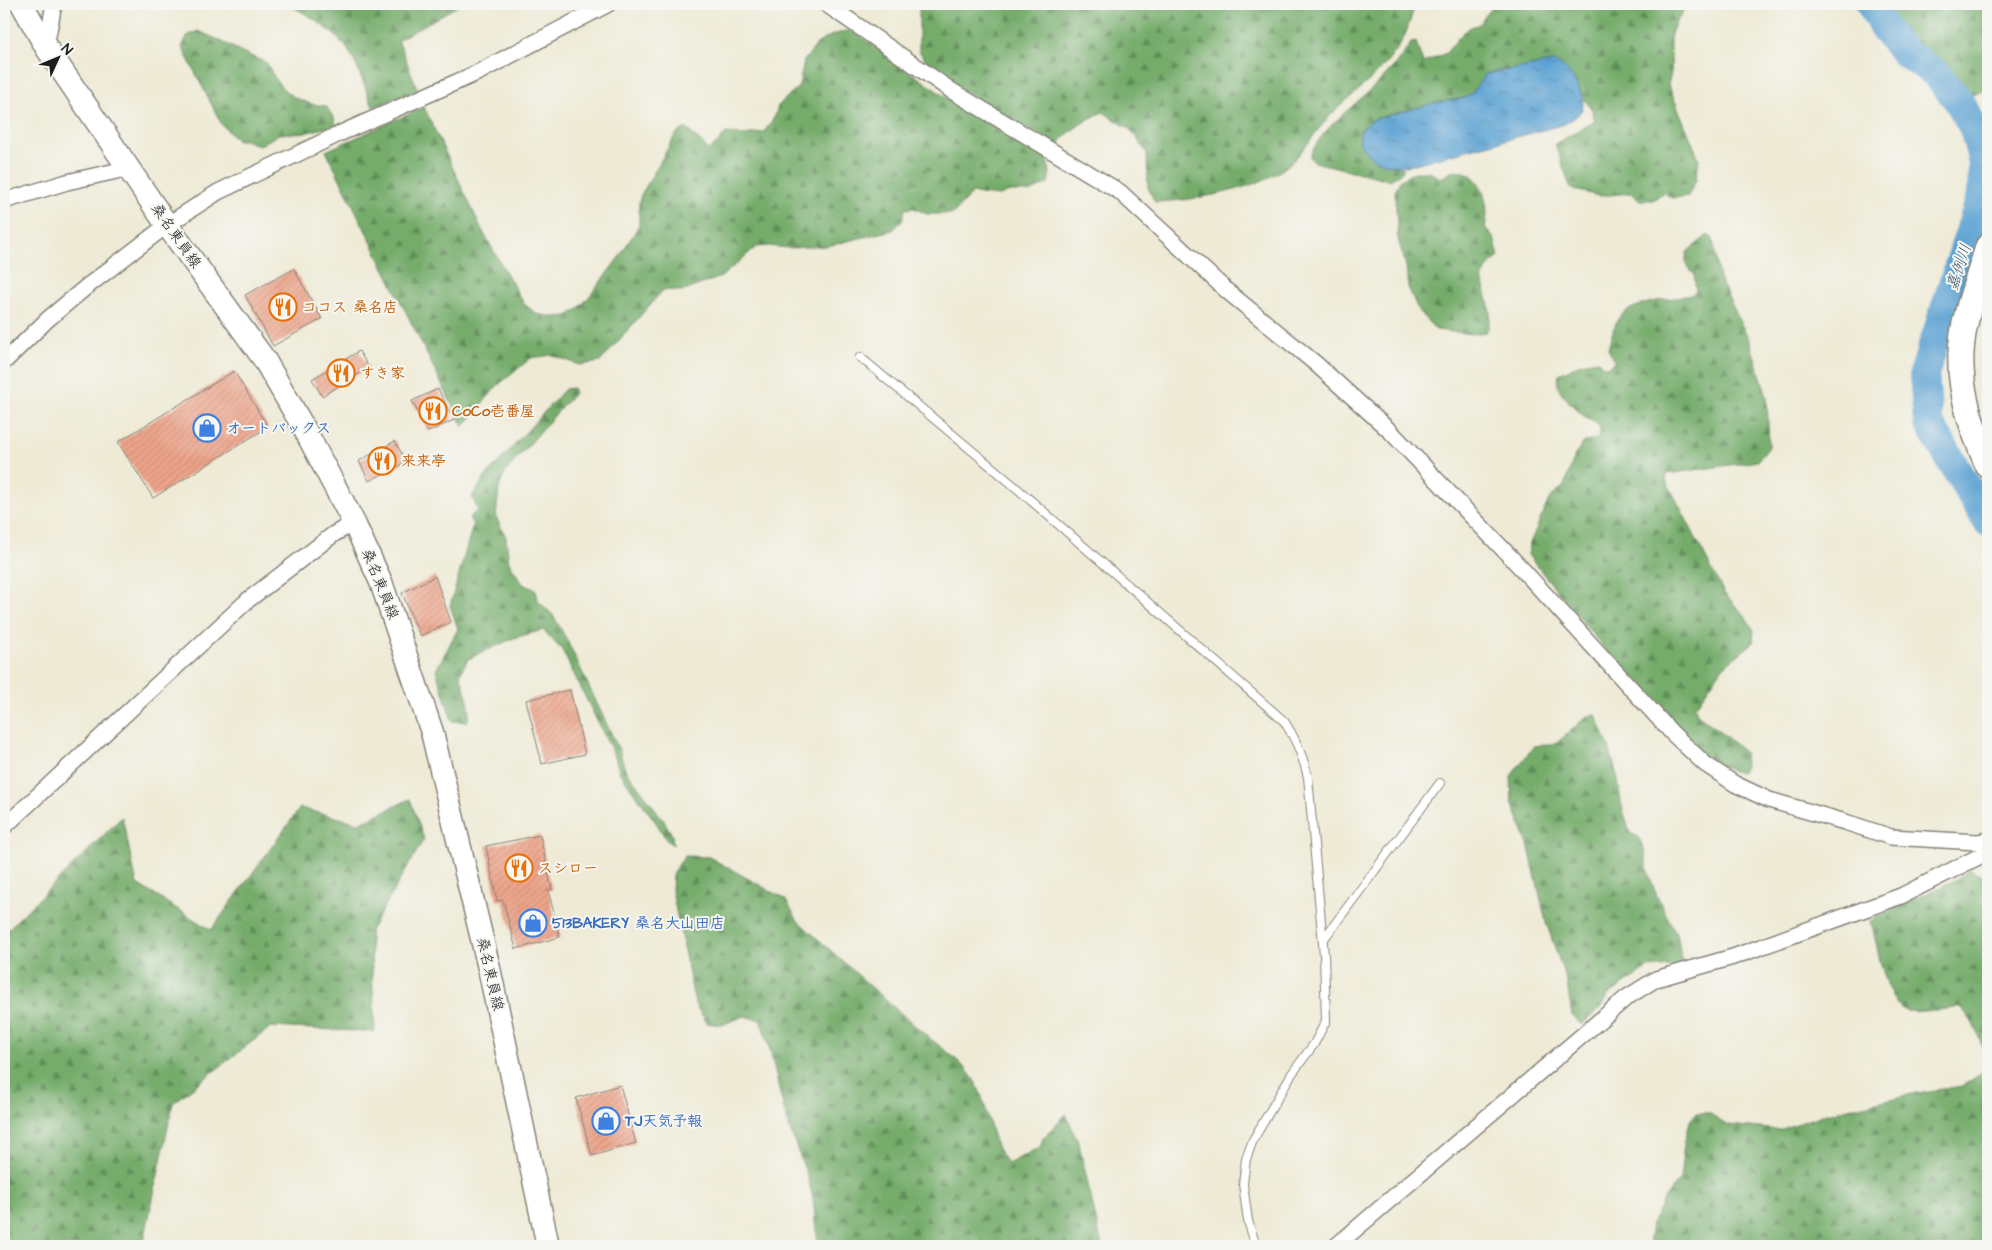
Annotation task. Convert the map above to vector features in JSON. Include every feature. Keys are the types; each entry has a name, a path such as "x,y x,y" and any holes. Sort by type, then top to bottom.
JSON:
{"main road":[{"name":"桑名東員線","path":"22,4 46,47 167,225 264,359 305,430 354,523 381,582 432,732 489,968 548,1246"},
{"path":"1988,247 1981,295 1963,332 1961,355 1962,376 1971,420 1988,465"}],"street":[{"path":"46,47 54,4"},
{"path":"4,362 48,319 167,225 218,192 477,73 608,4"},
{"path":"826,4 952,91 1120,192 1227,291 1316,363 1391,432 1521,568 1672,733 1705,764 1735,784 1769,800 1891,837 1978,842 1988,840"},
{"path":"4,201 67,182 130,168"},
{"path":"4,827 248,600 334,534 354,523"},
{"path":"1336,1246 1626,998 1656,979 1732,957 1901,896 1988,852"}],"lane":[{"path":"860,357 1012,484 1284,721 1295,737 1308,777 1323,940 1326,1021 1314,1044 1291,1075 1253,1140 1246,1159 1243,1184 1248,1221 1256,1246"},
{"path":"1323,940 1440,783"}],"green space":[{"path":"286,4 461,4 398,40 418,90 373,107 355,64 343,44 320,24"},
{"path":"919,4 1415,5 1408,28 1395,52 1379,72 1331,115 1288,166 1253,184 1220,194 1186,200 1155,202 1148,188 1147,153 1130,129 1103,112 1085,121 1066,135 1059,145 1008,118 934,72 919,51"},
{"path":"1492,4 1688,4 1672,30 1670,40 1671,67 1668,84 1699,159 1696,180 1688,196 1671,198 1664,192 1653,200 1640,200 1631,193 1599,196 1571,189 1555,144 1595,121 1592,110 1563,67 1501,70 1486,74 1471,95 1465,98 1435,103 1369,122 1360,131 1362,140 1369,153 1379,161 1403,168 1403,171 1390,180 1314,162 1310,157 1320,138 1385,76 1411,43 1416,42 1423,63 1446,53 1468,28 1480,24 1493,7"},
{"path":"1878,4 1988,4 1988,89 1970,96 1962,91 1947,75 1904,42"},
{"path":"851,30 947,98 1046,156 1050,172 1048,183 1030,192 1010,192 999,196 972,193 953,214 927,214 914,208 905,209 902,221 893,230 827,246 756,247 721,277 683,291 663,290 600,362 580,365 552,355 531,358 497,386 463,427 326,151 424,107 483,232 524,304 537,314 554,317 567,316 577,310 589,297 620,256 639,225 639,202 641,195 676,134 686,128 709,150 726,133 744,135 764,132 775,116 778,106 799,86 804,61 818,43 832,35"},
{"path":"198,31 267,63 277,82 286,92 308,103 326,106 336,125 308,132 279,134 259,146 245,140 237,140 222,125 182,47 187,36"},
{"path":"1453,171 1467,173 1479,184 1485,198 1487,213 1485,227 1494,238 1499,257 1490,264 1482,277 1490,312 1489,325 1486,332 1471,334 1436,330 1419,312 1408,287 1406,266 1398,239 1395,192 1400,180 1415,172 1429,172 1441,178"},
{"path":"1708,235 1713,239 1719,278 1750,342 1767,397 1769,447 1758,461 1667,474 1666,480 1724,593 1745,616 1754,630 1753,643 1724,666 1695,707 1697,714 1744,752 1745,767 1741,772 1732,771 1698,753 1648,702 1528,555 1530,543 1549,499 1564,486 1575,455 1584,442 1599,438 1600,428 1584,416 1557,386 1559,374 1582,363 1597,360 1603,366 1608,367 1615,362 1608,349 1613,330 1616,322 1624,313 1641,305 1691,295 1696,291 1694,274 1685,263 1687,252"},
{"path":"573,388 575,392 506,471 499,488 496,517 506,537 509,562 523,584 536,590 538,601 553,615 567,640 619,750 625,769 663,819 672,835 673,845 667,841 620,773 614,755 562,650 543,630 514,638 468,659 460,674 466,691 469,710 467,722 452,721 436,670 458,629 450,606 473,525 469,518 478,510 472,497 486,476 565,389"},
{"path":"1596,715 1609,747 1618,779 1621,803 1630,833 1639,837 1645,852 1648,873 1678,938 1682,965 1648,968 1608,995 1601,1007 1582,1025 1572,1016 1567,983 1546,922 1529,848 1512,802 1511,776 1534,746 1557,743 1587,716"},
{"path":"410,799 424,839 370,931 375,1032 271,1027 173,1103 143,1246 4,1246 4,933 122,817 137,884 211,930 300,808 359,823"},
{"path":"685,856 709,857 785,899 798,921 921,1031 956,1059 969,1073 979,1090 996,1145 1008,1164 1040,1147 1043,1138 1066,1114 1079,1144 1102,1246 821,1246 818,1241 809,1184 788,1123 760,1020 744,1016 722,1025 707,1023 695,1004 672,891 673,872"},
{"path":"1970,870 1983,877 1988,885 1988,1246 1649,1246 1652,1223 1663,1200 1680,1179 1684,1144 1690,1121 1696,1113 1709,1113 1728,1125 1779,1130 1825,1114 1916,1093 1963,1086 1980,1074 1987,1063 1985,1055 1975,1027 1961,1008 1907,1011 1893,998 1879,957 1871,921 1958,878"}],"water":[{"path":"1552,62 1563,67 1573,78 1580,93 1583,106 1579,113 1562,125 1407,166 1391,165 1376,160 1361,145 1360,133 1368,123 1375,119 1435,103 1465,98 1471,94 1486,74"}],"building":[{"name":"ココス 桑名店","path":"294,269 322,319 273,346 245,295"},
{"name":"すき家","path":"359,351 369,368 322,396 312,379"},
{"path":"234,371 268,427 153,498 118,442"},
{"name":"CoCo壱番屋","path":"438,389 454,420 428,432 412,401"},
{"name":"来来亭","path":"395,441 406,462 369,481 359,461"},
{"path":"435,576 451,622 420,636 402,593"},
{"path":"570,690 585,754 542,764 526,700"},
{"path":"540,835 552,890 548,890 560,937 516,949 503,900 497,901 486,846"},
{"name":"TJ天気予報","path":"620,1085 636,1143 592,1156 576,1098"}],"waterway":[{"name":"嘉例川","path":"1871,4 1885,30 1904,52 1935,73 1958,100 1974,128 1983,162 1982,195 1924,374 1928,422 1988,522"}],"place":[{"name":"ココス 桑名店","path":"283,307"},
{"name":"すき家","path":"341,373"},
{"name":"CoCo壱番屋","path":"433,411"},
{"name":"オートバックス","path":"207,428"},
{"name":"来来亭","path":"382,461"},
{"name":"スシロー","path":"519,868"},
{"name":"513BAKERY 桑名大山田店","path":"533,923"},
{"name":"TJ天気予報","path":"606,1121"}]}
